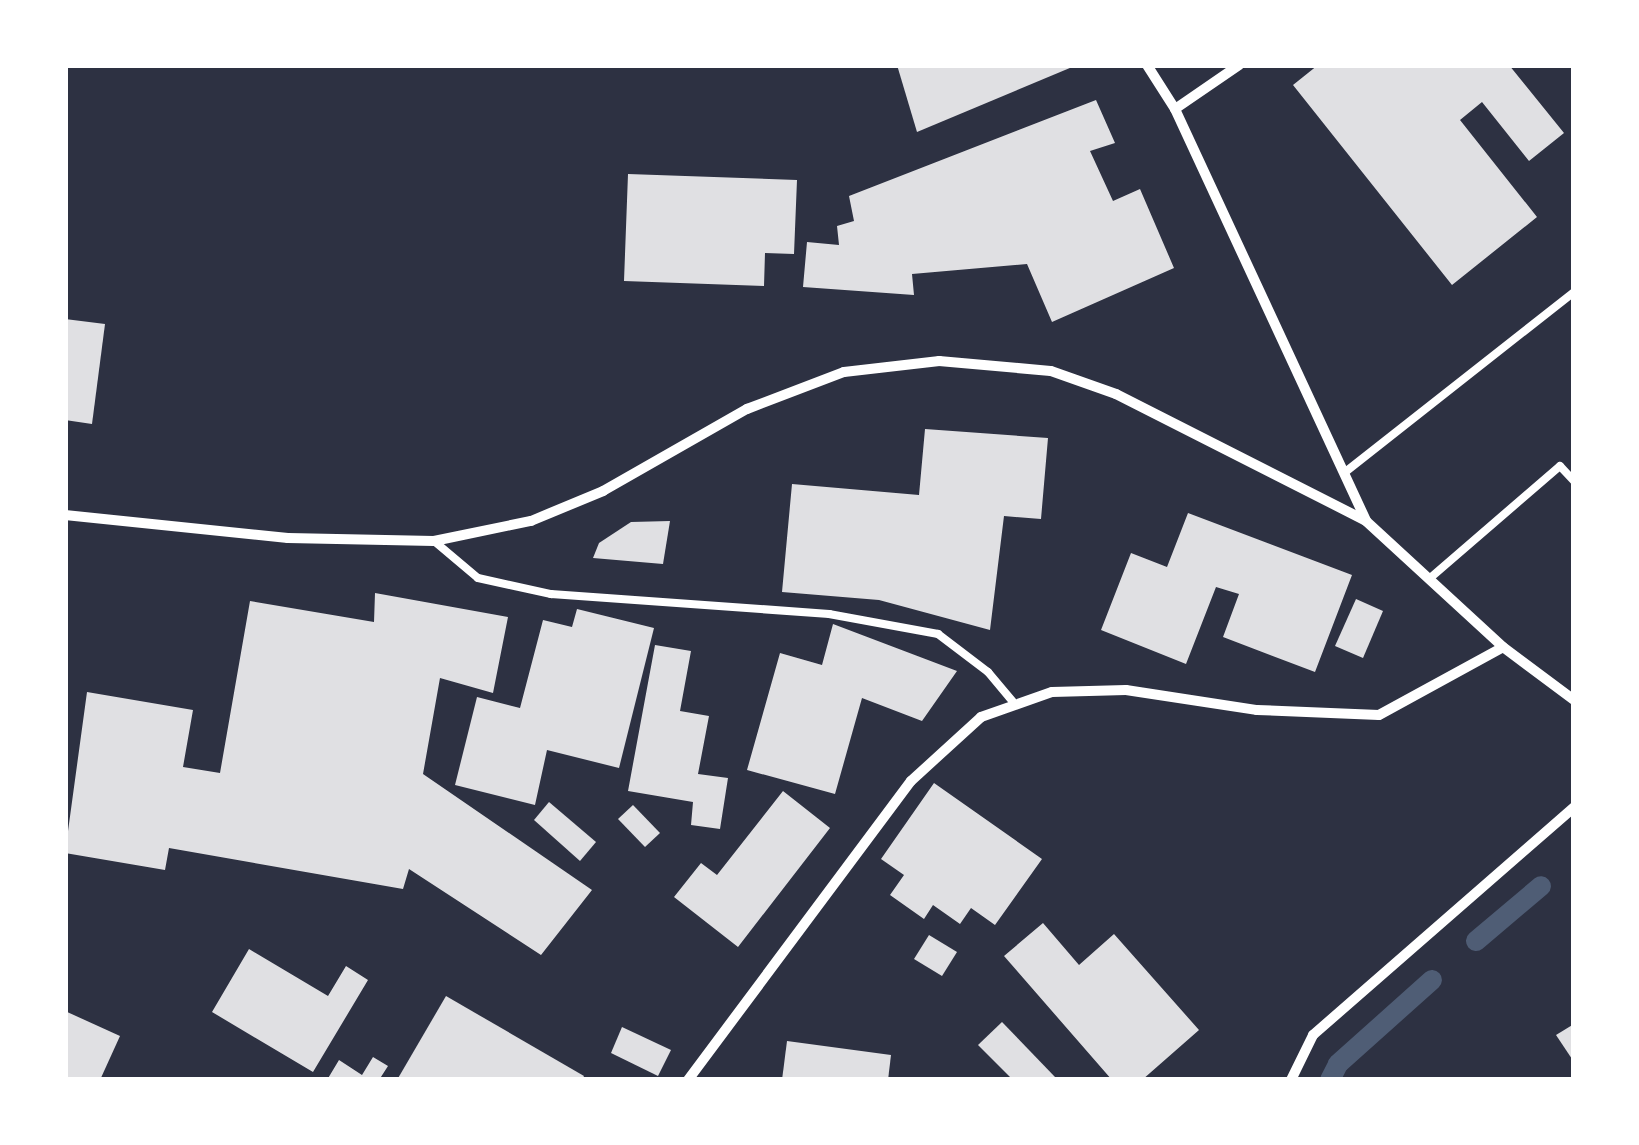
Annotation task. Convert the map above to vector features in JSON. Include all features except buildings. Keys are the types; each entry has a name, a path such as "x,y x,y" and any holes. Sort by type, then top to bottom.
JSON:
{"street":[{"path":"1147,65 1175,109 1366,521"},
{"path":"1175,109 1240,65"},
{"path":"65,515 288,538 434,541 531,521 567,506 747,409 844,372 939,360 1051,371 1116,394 1366,521 1503,647 1574,700"},
{"path":"688,1080 912,781 981,717 1012,702 1052,692 1126,690 1256,710 1379,715 1503,647"},
{"path":"1291,1080 1313,1035 1574,807"}],"lane":[{"path":"1344,473 1574,292"},
{"path":"1429,578 1560,466 1574,481"},
{"path":"434,541 451,562 478,578 550,594 829,614 922,630 967,653 1012,702"}],"waterway":[{"path":"1476,941 1541,886"},
{"path":"1330,1080 1338,1064 1432,980"}]}
